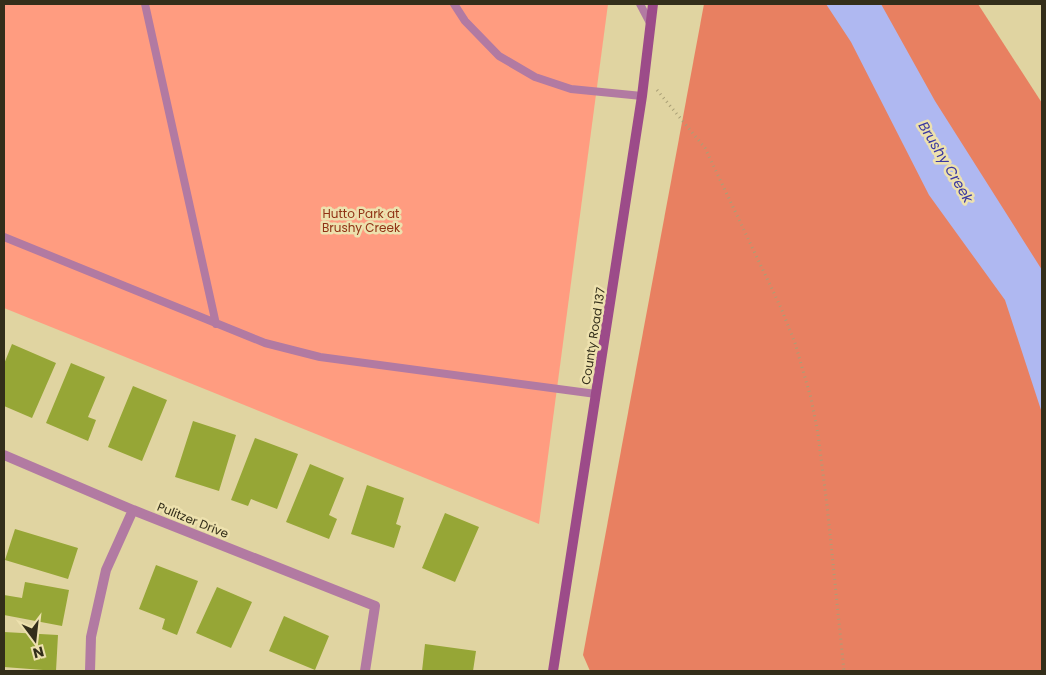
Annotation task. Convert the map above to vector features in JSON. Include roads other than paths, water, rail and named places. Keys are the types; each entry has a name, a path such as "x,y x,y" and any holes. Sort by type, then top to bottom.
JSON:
{"street":[{"name":"County Road 137","path":"553,671 645,76 653,4"},
{"name":"Pulitzer Drive","path":"4,455 133,510 374,606 365,671"},
{"path":"90,671 91,637 106,570 133,510"}],"lane":[{"path":"145,4 216,324"},
{"path":"454,4 465,21 499,56 535,78 571,89 642,96"},
{"path":"640,4 650,23"},
{"path":"4,237 265,343 320,357 596,394"}],"water":[{"name":"Brushy Creek","path":"826,4 881,4 935,101 1042,270 1042,413 1005,300 929,195 851,42"}],"park label":[{"name":"Hutto Park at Brushy Creek","path":"361,220"}]}
